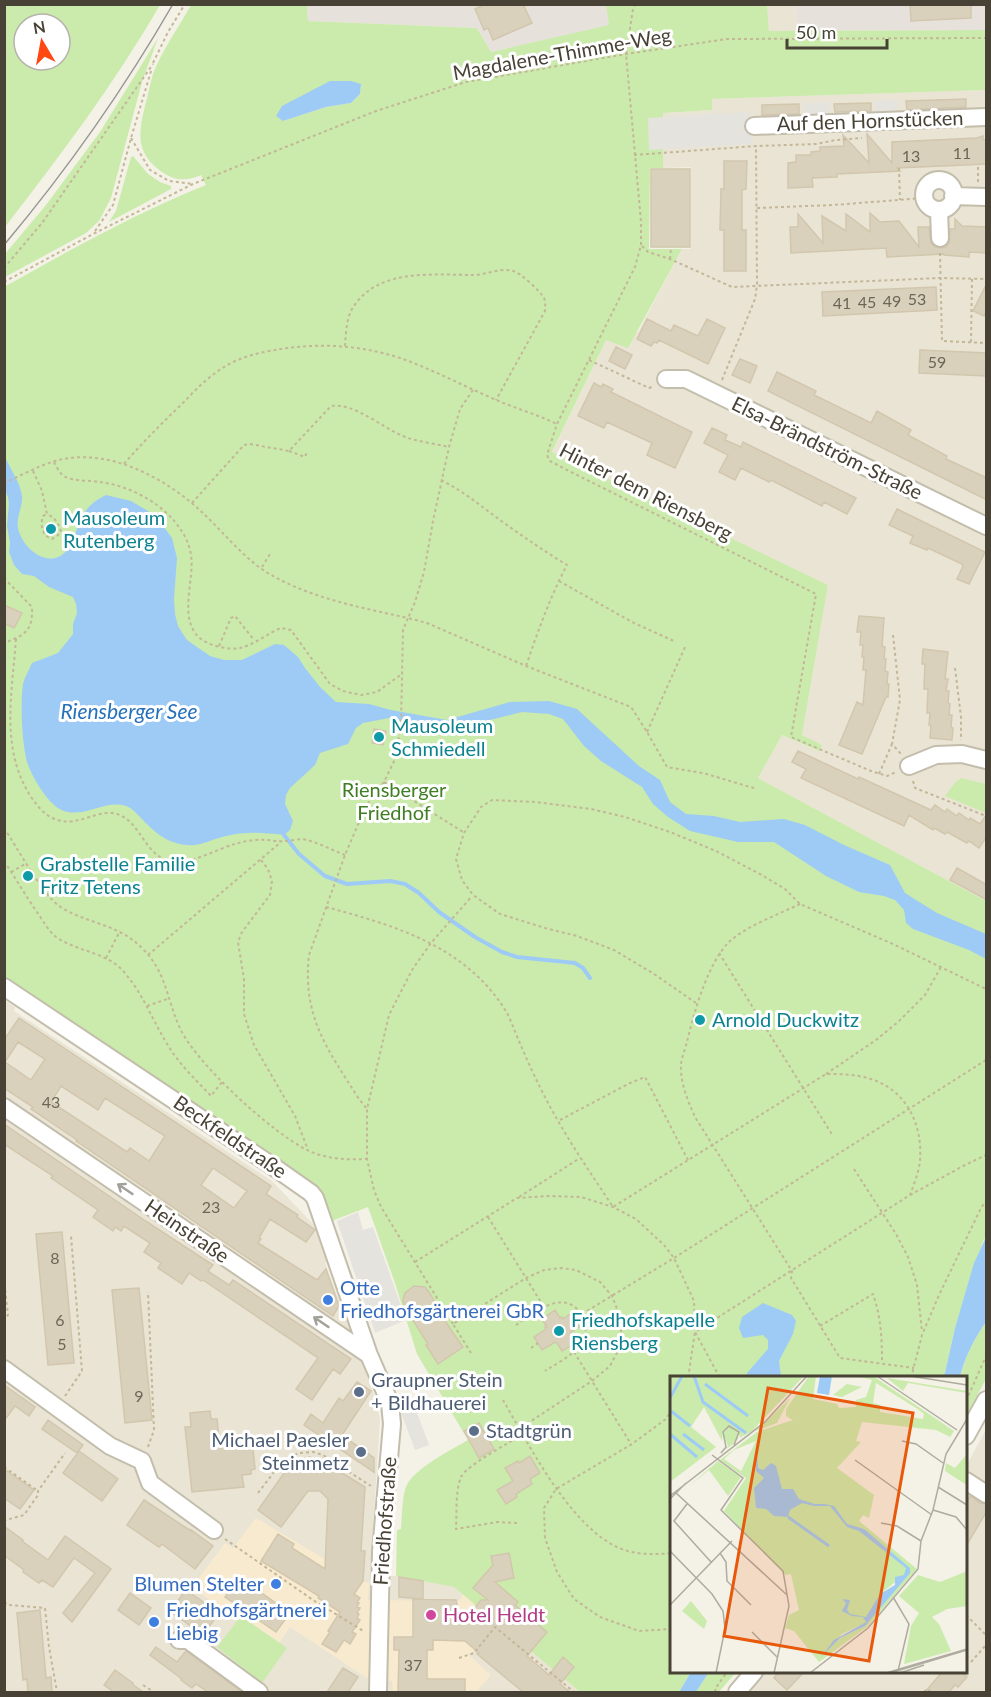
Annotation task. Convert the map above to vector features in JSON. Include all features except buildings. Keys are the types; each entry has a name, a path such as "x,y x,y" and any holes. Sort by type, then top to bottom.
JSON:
{"street":[{"name":"Auf den Hornstücken","path":"754,126 987,117"},
{"path":"938,180 951,186 953,196 947,207 939,210 929,206 924,198 926,188 933,181 938,180"},
{"path":"953,196 987,197"},
{"path":"939,210 940,238"},
{"name":"Elsa-Brändström-Straße","path":"666,380 686,379 987,526"},
{"path":"909,766 936,755 962,754 987,760"},
{"name":"Beckfeldstraße","path":"4,987 311,1193 315,1198 369,1355"},
{"name":"Heinstraße","path":"4,1107 369,1355"},
{"name":"Friedhofstraße","path":"369,1355 390,1402 392,1424 381,1552 378,1692"},
{"path":"4,1369 110,1446 142,1461 150,1483 214,1530"},
{"path":"967,1434 987,1400"},
{"path":"967,1482 987,1494"},
{"path":"179,1640 188,1640 259,1692"},
{"path":"737,1692 752,1673"}],"path":[{"path":"93,234 113,206 130,138 153,64 185,4"},
{"name":"Hinter dem Riensberg","path":"636,4 633,9 626,54 641,222 641,245 635,267 557,424 547,455 550,461 816,594 791,737 879,774"},
{"name":"Magdalene-Thimme-Weg","path":"4,282 193,184 376,111 466,82 727,39 987,38"},
{"path":"4,268 42,223 153,64"},
{"path":"130,138 150,171 169,181 193,184"},
{"name":"Auf den Hornstücken","path":"634,155 816,144 867,138"},
{"name":"Auf den Hornstücken","path":"716,394 755,299 757,285 756,146"},
{"path":"899,168 900,200"},
{"path":"757,208 833,206 924,198"},
{"path":"940,238 942,341 987,343"},
{"path":"641,245 648,252 670,259 732,287 940,278 987,279"},
{"path":"670,259 671,248"},
{"path":"345,346 347,322 353,307 377,286 393,279 412,276 479,275 503,269 516,271 543,296 546,303 545,311 496,400"},
{"path":"971,342 972,278"},
{"path":"124,464 171,414 221,368 265,351 303,345 345,346 383,353 409,361 496,400 557,424"},
{"path":"589,360 649,388 666,380"},
{"path":"367,1109 321,1036 313,1017 308,994 309,955 338,872 366,806 384,782 396,757 401,722 403,630 424,572 441,480 460,409 473,390"},
{"path":"289,451 332,406 340,405 377,421 406,438 449,447"},
{"path":"192,503 244,445 289,451 305,457 308,452"},
{"path":"4,483 54,462 84,457 101,458 124,464 149,475 192,503 248,558 285,582 323,598 427,623 526,666 630,707 667,766 703,773 757,789"},
{"path":"54,462 62,475 70,479 109,483 128,489 157,505 171,517 187,540 192,556 188,613 193,628 200,638 214,645 240,648 282,628 291,630 330,684 343,691 361,694 377,692 402,674"},
{"path":"33,471 42,491 47,514 60,526 60,532 52,539 44,534 42,527 43,516 47,514"},
{"path":"441,480 471,498 530,543 567,565 526,666"},
{"path":"261,568 270,554"},
{"path":"4,578 32,607 33,621 29,629 16,639 4,643"},
{"path":"559,581 632,622 676,642"},
{"path":"219,646 231,618 236,616 255,641"},
{"path":"893,635 900,700 892,744 879,774 887,776 909,766"},
{"path":"16,639 8,736 20,779 42,812 57,820 70,822 110,813 123,816 133,825 146,845 161,858 174,862 190,860 237,843 263,839 284,841 304,839 345,855"},
{"path":"647,732 685,647"},
{"path":"955,668 961,717 962,754"},
{"path":"892,744 909,766 915,788 987,816"},
{"path":"384,782 464,833"},
{"path":"696,1003 614,950 578,936 500,914 472,895 462,880 456,859 464,833 481,807 492,800 535,802 591,809 625,817 670,832 716,851 760,874 785,889 800,904 942,966 987,989"},
{"path":"4,828 48,895 59,906 120,931 136,942 148,955 159,969 178,1026 185,1038 205,1064 223,1082 266,1121 308,1150 324,1156 347,1160 367,1159"},
{"path":"148,955 284,841"},
{"path":"261,860 268,869 272,881 270,895 242,932 238,942 244,979 244,1014 254,1045 295,1116 308,1150"},
{"path":"4,861 51,933 77,948 106,958 120,968 139,991 169,1047 199,1084 211,1096 223,1082"},
{"path":"11,872 27,863"},
{"path":"471,1353 381,1206 374,1190 367,1159 367,1109 389,1015 412,970 431,943 472,895"},
{"path":"800,904 749,929 731,940 719,953 696,1003 681,1063 683,1083 696,1117 792,1270 791,1278 840,1358 914,1368"},
{"path":"326,907 397,927 431,943 486,985 505,1009 533,1074 581,1158 613,1207"},
{"path":"106,958 120,931"},
{"path":"719,953 833,1136"},
{"path":"613,1207 826,1074 876,1040 925,996 942,966"},
{"path":"147,1006 170,998"},
{"path":"582,1314 987,1060"},
{"path":"826,1074 863,1077 881,1083 897,1093 910,1108 920,1134 920,1161 910,1195"},
{"path":"559,1121 645,1077 688,1160"},
{"path":"694,1332 910,1195 987,1155"},
{"path":"415,1262 581,1158"},
{"path":"854,1169 908,1257 917,1286 922,1335"},
{"path":"517,1198 581,1197 613,1207 636,1219 664,1245 674,1258 694,1301 694,1332 688,1376"},
{"path":"911,1376 922,1335 939,1295 981,1208 987,1201"},
{"path":"488,1216 544,1307"},
{"path":"57,1408 82,1371 71,1236"},
{"path":"453,1324 526,1278 544,1270 561,1268 576,1270 600,1282 612,1296 619,1314 621,1330 620,1347 610,1366 592,1381 519,1429"},
{"path":"4,1278 8,1315 4,1320"},
{"path":"142,1461 154,1430 148,1292"},
{"path":"820,1326 873,1294 882,1337 882,1364"},
{"path":"516,1325 552,1304 572,1305 582,1314 585,1320 585,1336 574,1352 545,1371"},
{"path":"694,1332 719,1376"},
{"path":"531,1348 538,1343"},
{"path":"574,1352 632,1444"},
{"path":"967,1399 987,1356"},
{"path":"503,1400 556,1489 585,1525 614,1546 646,1555 670,1553"},
{"path":"666,1419 670,1412"},
{"path":"670,1416 632,1444 556,1489 544,1508 545,1538 557,1572 574,1599 600,1617 639,1631 670,1629"},
{"path":"517,1523 496,1522 456,1529 459,1486 462,1476 470,1467 523,1434"},
{"path":"258,1493 284,1459 299,1453 314,1452 323,1455 386,1496"},
{"path":"4,1522 24,1515 65,1453"},
{"path":"4,1467 38,1491"},
{"path":"214,1530 313,1600 379,1638"},
{"path":"4,1602 9,1605 45,1608 57,1692"},
{"path":"967,1616 987,1635"},
{"path":"459,1658 474,1653 495,1627 574,1692"},
{"path":"970,1662 987,1645"},
{"path":"716,1692 715,1689 726,1673"},
{"path":"144,1685 154,1692"},
{"path":"924,1692 927,1689 931,1692"}],"shaded area":[{"path":"307,5 606,5 610,25 491,52 477,28 308,21"},
{"path":"767,5 796,5 797,31 769,31"},
{"path":"796,5 986,5 986,30 797,31"},
{"path":"986,90 986,901 758,778 782,735 818,751 821,746 802,735 828,585 552,453 606,340 638,332 682,249 691,249 691,167 663,168 663,113 712,110 711,99"},
{"path":"898,100 898,112 875,113 875,101"},
{"path":"830,102 830,115 804,116 804,103"},
{"path":"750,112 752,144 649,150 648,118"},
{"path":"4,1000 15,1007 14,1011 272,1181 313,1224 327,1262 325,1263 374,1394 380,1419 370,1575 396,1576 454,1587 580,1692 5,1692"},
{"path":"358,1212 363,1230 373,1227 406,1320 375,1333 337,1221"},
{"path":"411,1397 429,1445 415,1450 397,1402"},
{"path":"986,1430 986,1692 746,1692 763,1673 967,1673 967,1464"},
{"path":"256,1518 369,1583 368,1600 459,1601 463,1594 495,1621 470,1656 491,1675 476,1692 470,1689 469,1692 393,1692 392,1681 365,1677 290,1627 279,1643 241,1617 237,1621 192,1587 225,1543 233,1548"}],"green space":[{"path":"5,4 160,5 106,91 5,227"},
{"name":"Riensberger Friedhof","path":"606,4 767,5 769,31 986,30 986,90 712,99 712,110 663,113 663,168 650,168 649,249 682,249 628,348 606,340 552,452 828,585 802,735 822,745 819,751 782,735 758,778 986,901 986,1237 955,1328 944,1376 670,1376 670,1673 690,1673 679,1692 580,1692 454,1587 396,1576 397,1530 401,1529 406,1487 416,1473 468,1440 417,1354 368,1207 329,1222 319,1188 5,978 4,287 129,220 206,185 201,175 179,179 158,169 145,155 140,132 153,74 191,5 307,5 308,21 477,28 491,52 609,25","holes":["330,82 361,84 360,94 351,103 326,107 283,121 313,91"]},
{"path":"158,38 142,82 111,198 99,221 86,233 5,277 5,254 46,205 100,132"},
{"path":"133,156 148,174 171,186 171,189 109,222 116,211"},
{"path":"961,778 986,784 986,813 945,796"},
{"path":"986,1322 986,1379 967,1414 967,1376 961,1376 970,1348"},
{"path":"241,1616 287,1648 262,1683 217,1647"},
{"path":"708,1673 735,1673 719,1692 696,1692"}],"water":[{"path":"330,81 351,81 361,84 360,94 351,103 326,107 283,121 276,116 282,106"},
{"name":"Riensberger See","path":"4,454 22,496 18,528 25,543 38,555 46,558 61,556 70,546 85,512 93,503 106,495 131,501 148,511 161,523 172,538 177,558 174,599 178,626 187,640 210,656 224,660 242,660 275,644 284,645 298,657 320,687 336,702 369,704 447,720 510,702 549,701 577,709 639,766 660,780 670,802 686,814 714,816 740,822 784,819 805,825 890,865 905,893 937,913 986,934 986,959 969,950 913,929 906,923 904,910 895,900 859,892 826,876 774,842 738,842 690,831 653,804 642,787 601,761 584,746 563,719 549,714 522,712 442,732 389,718 363,723 356,728 348,744 320,753 315,765 290,788 285,804 293,821 290,830 284,835 241,833 196,845 186,845 160,836 126,806 118,804 72,813 58,808 43,792 28,765 23,737 22,692 32,663 58,653 73,634 73,624 77,613 76,604 73,597 49,587 34,576 22,574 14,565 9,552 7,526 9,504 5,490"},
{"path":"986,1237 986,1322 970,1348 960,1376 944,1376 955,1328 974,1263"},
{"path":"763,1303 792,1315 796,1321 793,1334 779,1361 781,1376 747,1376 747,1373 768,1349 768,1340 763,1335 743,1338 739,1328 742,1317"},
{"path":"690,1673 708,1673 696,1692 679,1692"}],"waterway":[{"path":"284,835 299,854 325,876 347,884 390,881 405,884 419,893 439,912 475,937 502,952 517,957 575,963 583,968 590,978"}],"tram line":[{"path":"4,245 94,128 135,67 173,4"}],"place":[{"name":"Mausoleum Rutenberg","path":"51,529"},
{"name":"Mausoleum Schmiedell","path":"379,737"},
{"name":"Grabstelle Familie Fritz Tetens","path":"28,876"},
{"name":"Arnold Duckwitz","path":"700,1020"},
{"name":"Otte Friedhofsgärtnerei GbR","path":"328,1300"},
{"name":"Friedhofskapelle Riensberg","path":"559,1331"},
{"name":"Graupner Stein + Bildhauerei","path":"359,1392"},
{"name":"Stadtgrün","path":"474,1431"},
{"name":"Michael Paesler Steinmetz","path":"361,1452"},
{"name":"Blumen Stelter","path":"276,1584"},
{"name":"Hotel Heldt","path":"431,1615"},
{"name":"Friedhofsgärtnerei Liebig","path":"154,1622"}]}
